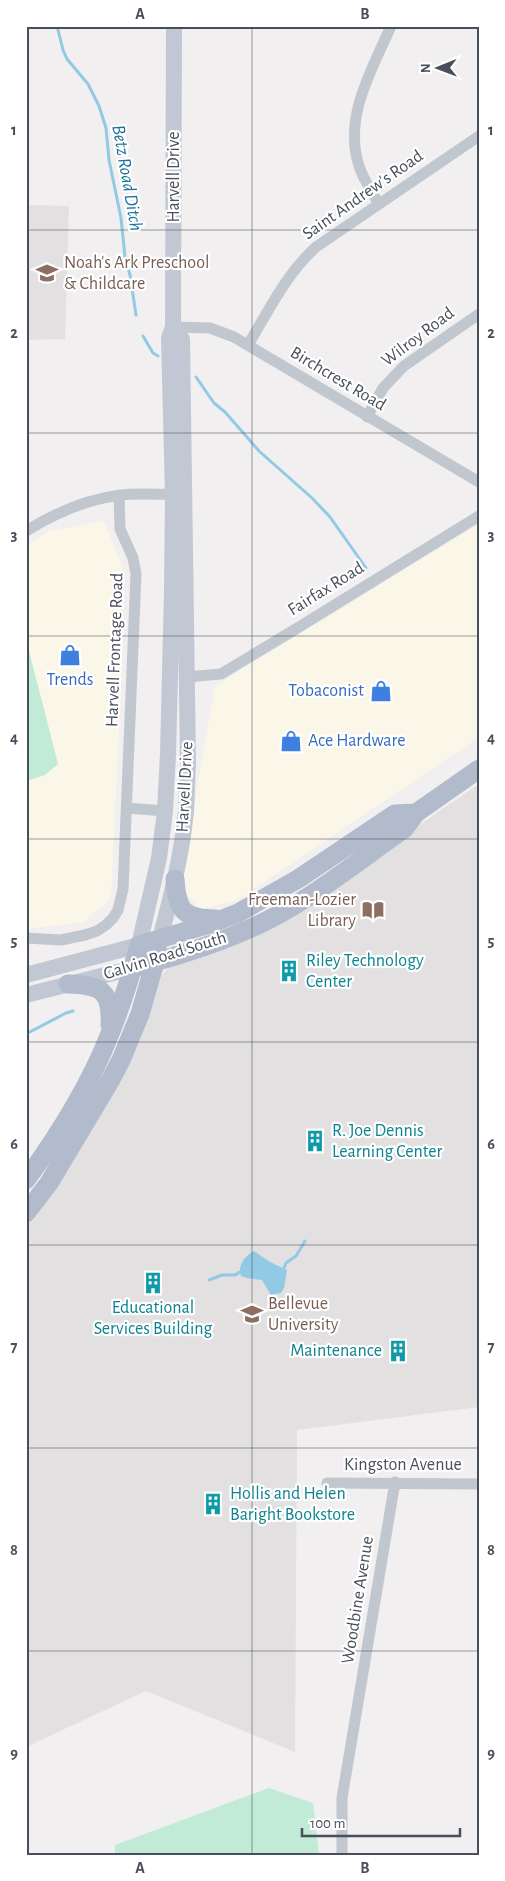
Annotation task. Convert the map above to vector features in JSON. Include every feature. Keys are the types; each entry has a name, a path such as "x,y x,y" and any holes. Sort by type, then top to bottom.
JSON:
{"main road":[{"name":"Harvell Drive","path":"26,1213 48,1183 110,1082 140,1014 175,879 186,810 187,676 179,494 169,338 174,327 174,26"},
{"name":"Harvell Drive","path":"26,1180 78,1099 110,1035 133,968 159,858 165,811 172,591 179,494"},
{"name":"Galvin Road South","path":"26,995 155,962 209,945 276,916 404,829 416,813 479,769"},
{"name":"Galvin Road South","path":"26,975 139,945 224,919 268,897 396,814 416,813"},
{"path":"175,879 178,903 188,915 196,918 224,919"},
{"path":"68,984 95,986 105,995 111,1012 110,1035"}],"street":[{"path":"379,204 359,167 354,132 356,113 364,89 391,26"},
{"name":"Saint Andrew's Road","path":"248,345 286,281 301,261 316,247 479,136"},
{"name":"Wilroy Road","path":"367,417 383,388 404,366 479,314"},
{"name":"Birchcrest Road","path":"174,327 210,328 234,336 479,482"},
{"path":"26,531 67,509 120,496 179,494"},
{"name":"Harvell Frontage Road","path":"26,938 73,939 97,931 113,918 118,910 123,890 136,574 133,558 120,528 120,496"},
{"name":"Fairfax Road","path":"187,676 221,674 479,516"},
{"path":"127,808 165,811"},
{"name":"Woodbine Avenue","path":"342,1855 342,1798 395,1482"},
{"name":"Kingston Avenue","path":"327,1483 479,1484"}],"shaded area":[{"name":"Noah's Ark Preschool & Childcare","path":"26,205 69,206 65,339 26,340"},
{"path":"104,521 122,566 122,664 111,898 84,922 26,929 26,547 48,531"},
{"path":"479,524 479,737 236,901 200,909 180,887 215,686"},
{"name":"Bellevue University","path":"479,784 479,1407 297,1430 295,1752 146,1691 26,1747 26,1221 125,1069 162,975 169,967 406,834"}],"green space":[{"path":"26,639 58,764 45,775 26,781"},
{"path":"269,1788 313,1803 319,1855 115,1855 115,1845"}],"water":[{"path":"254,1251 270,1262 287,1270 284,1288 281,1293 271,1295 262,1280 241,1276 240,1268 243,1261"}],"waterway":[{"name":"Betz Road Ditch","path":"57,26 67,59 88,84 99,106 106,128 109,160 121,218 125,257 130,275 136,315"},
{"name":"Betz Road Ditch","path":"143,336 153,353 158,356"},
{"name":"Betz Road Ditch","path":"196,377 214,403 225,412 259,451 312,498 330,517 366,568"},
{"path":"26,1034 73,1011"},
{"path":"284,1268 286,1263 296,1256 305,1241"},
{"path":"209,1280 222,1275 235,1275 240,1272"}],"place":[{"name":"Noah's Ark Preschool & Childcare","path":"47,273"},
{"name":"Trends","path":"70,655"},
{"name":"Tobaconist","path":"381,691"},
{"name":"Ace Hardware","path":"291,741"},
{"name":"Freeman-Lozier Library","path":"373,910"},
{"name":"Riley Technology Center","path":"289,971"},
{"name":"R. Joe Dennis Learning Center","path":"315,1141"},
{"name":"Educational Services Building","path":"153,1283"},
{"name":"Bellevue University","path":"252,1314"},
{"name":"Maintenance","path":"398,1351"},
{"name":"Hollis and Helen Baright Bookstore","path":"213,1504"}]}
